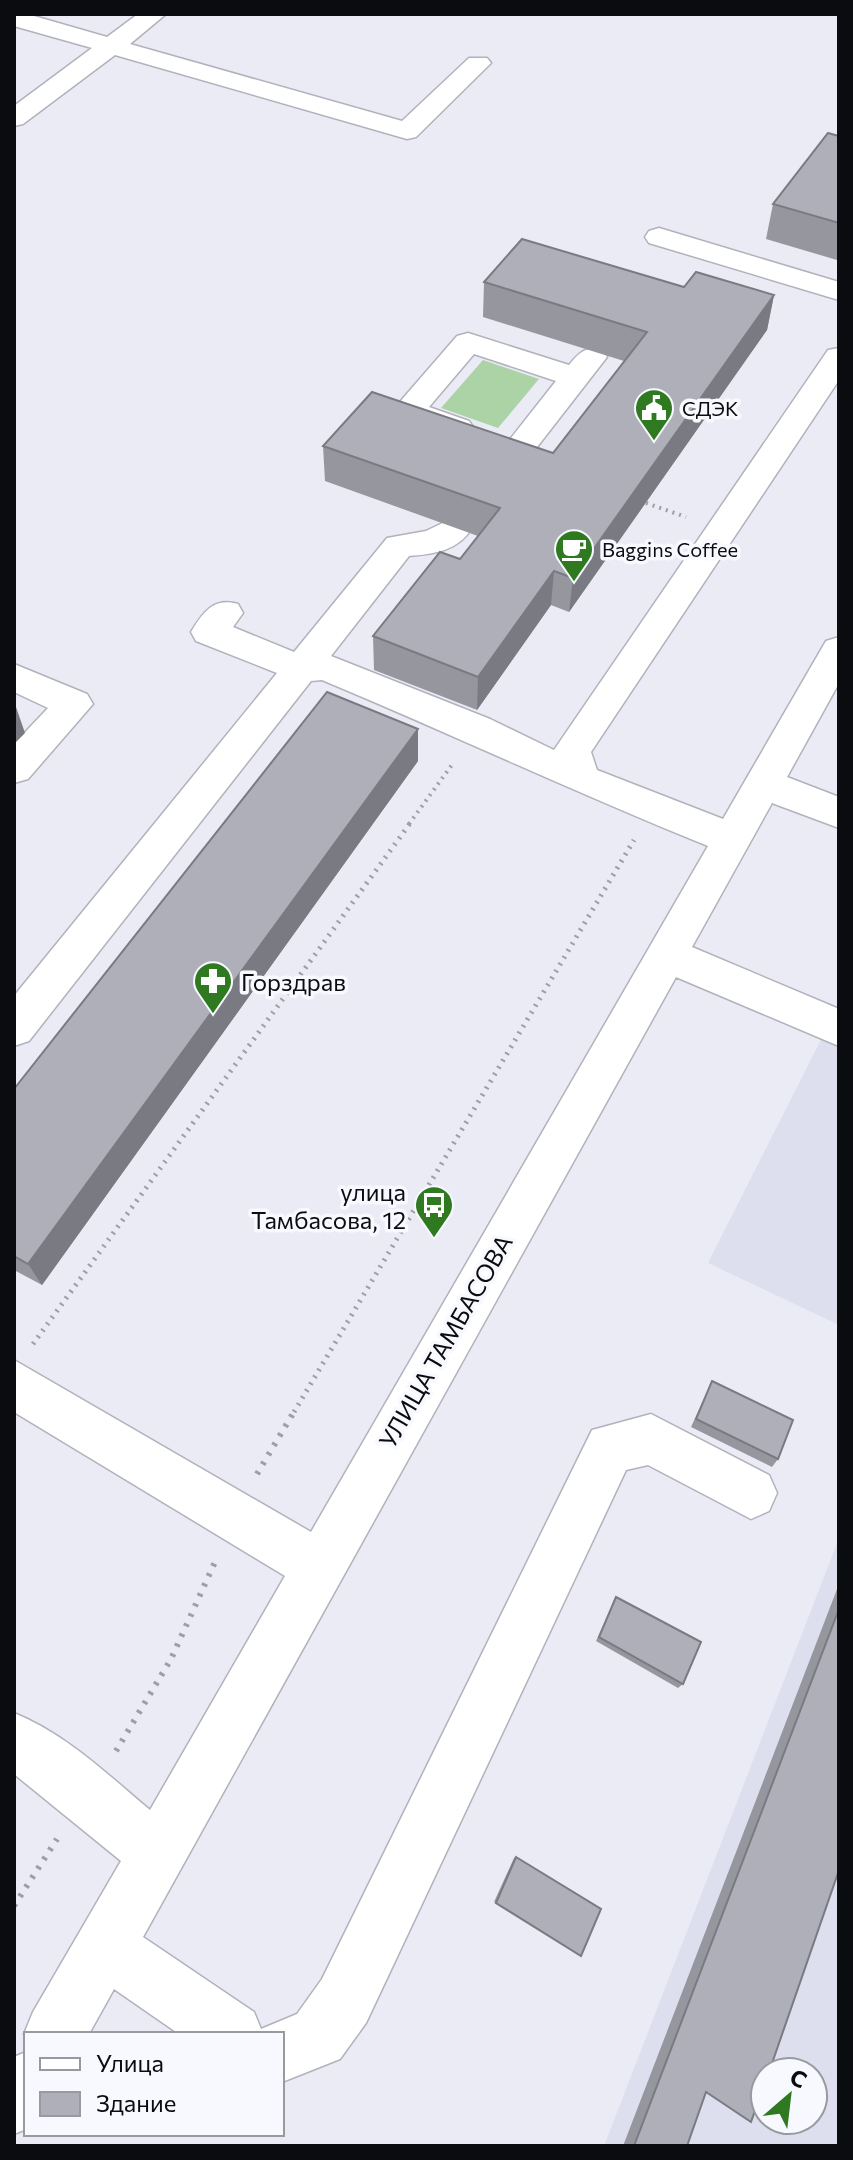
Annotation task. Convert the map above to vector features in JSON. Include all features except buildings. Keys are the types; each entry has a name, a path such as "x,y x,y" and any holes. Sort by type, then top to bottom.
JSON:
{"street":[{"path":"14,118 154,14"},
{"path":"17,22 407,131 478,63"},
{"path":"659,237 839,291"},
{"path":"575,377 468,342 408,411 510,460 596,352"},
{"path":"580,779 572,751 839,357"},
{"path":"14,1028 399,546 435,542 455,528"},
{"path":"225,613 209,632 302,669 325,667 477,729 580,779 731,839"},
{"name":"УЛИЦА ТАМБАСОВА","path":"56,2032 839,650"},
{"path":"14,677 74,704 14,769"},
{"path":"763,783 839,813"},
{"path":"666,954 839,1028"},
{"path":"23,1364 233,1512 318,1566"},
{"path":"284,2050 318,2037 344,2001 610,1448 651,1439 751,1493"},
{"path":"14,1741 64,1775 159,1855"},
{"path":"106,1948 229,2032"}],"path":[{"path":"23,1364 477,729"},
{"path":"115,1752 136,1720 205,1588 233,1512 291,1421 653,808"},
{"path":"14,1906 62,1832"}],"shaded area":[{"path":"839,1004 839,1325 708,1263"},
{"path":"839,1538 839,2146 604,2146"}],"green space":[{"path":"483,360 539,379 498,428 441,408"}],"place":[{"name":"СДЭК","path":"654,442"},
{"name":"Baggins Coffee","path":"574,583"},
{"name":"Горздрав","path":"213,1015"},
{"name":"улица Тамбасова, 12","path":"434,1239"}]}
